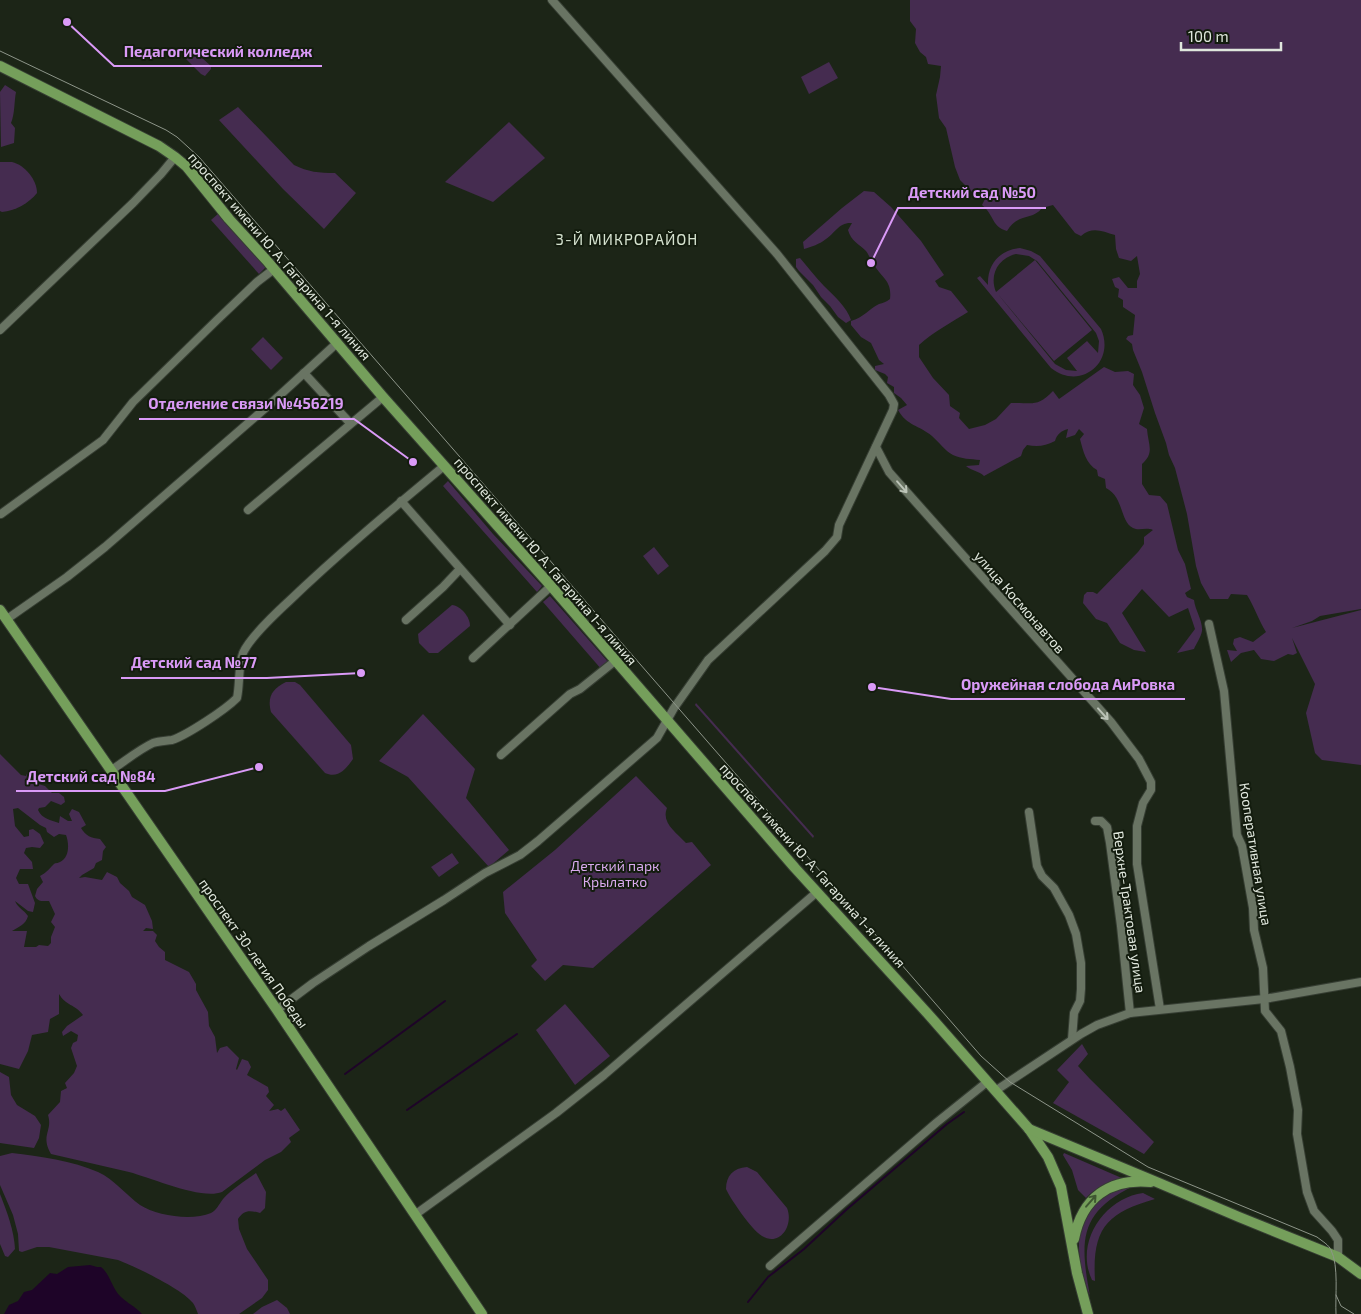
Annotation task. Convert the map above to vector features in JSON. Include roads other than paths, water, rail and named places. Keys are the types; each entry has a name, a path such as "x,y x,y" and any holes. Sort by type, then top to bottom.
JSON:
{"main road":[{"name":"проспект имени Ю. А. Гагарина 1-я линия","path":"0,66 136,134 176,156 187,167 229,219 383,397 551,586 817,892 1029,1129 1048,1157 1061,1187 1076,1273 1088,1314"},
{"name":"проспект 30-летия Победы","path":"0,610 416,1214 482,1314"},
{"path":"1029,1129 1238,1217 1338,1256 1361,1274"},
{"path":"1072,1245 1080,1218 1087,1204 1096,1195 1119,1184 1145,1181 1160,1183"}],"street":[{"path":"276,1010 312,983 369,946 485,873 526,851 657,738 698,671 832,543 837,536 838,525 893,410 894,404 889,395 777,254 552,0"},
{"path":"0,330 133,203 176,156"},
{"path":"1,514 103,440 133,402 217,320 274,269"},
{"path":"7,619 63,580 105,547 337,343"},
{"path":"304,374 350,424"},
{"path":"248,510 383,397"},
{"name":"улица Космонавтов","path":"876,446 889,472 1110,722 1139,759 1151,782 1151,790 1143,803 1137,826 1137,864 1160,1009"},
{"path":"110,771 155,742 172,740 181,736 229,706 237,698 240,663 248,645 275,614 314,577 444,466"},
{"path":"401,501 510,625"},
{"path":"406,620 443,588 460,569"},
{"path":"472,658 551,586"},
{"name":"Кооперативная улица","path":"1209,624 1224,691 1237,835 1242,846 1253,908 1254,930 1263,968 1264,999"},
{"path":"500,755 570,694 580,689 615,661"},
{"path":"1029,812 1037,866 1042,876 1054,888 1069,915 1076,934 1081,963 1081,988 1080,1001 1074,1013 1072,1039"},
{"name":"Верхне-Трактовая улица","path":"1095,821 1101,821 1107,827 1110,843 1130,1013"},
{"path":"416,1214 556,1113 604,1075 817,892"},
{"path":"995,1091 1030,1070 1072,1039 1097,1025 1130,1013 1264,999 1361,982"},
{"path":"1264,999 1266,1011 1281,1031 1290,1067 1298,1110 1297,1134 1307,1192 1314,1211 1338,1240 1338,1256"},
{"path":"770,1266 988,1082"}],"waterway":[{"path":"345,1074 445,1001"},
{"path":"407,1110 517,1034"},
{"path":"748,1302 768,1277 804,1249 846,1210 947,1124 964,1112"}],"tram line":[{"path":"0,51 166,130 177,137 199,157 981,1056 1010,1082 1148,1167 1317,1237 1329,1246 1335,1264 1336,1314"},
{"path":"1336,1295 1341,1306 1354,1314"}],"place":[{"name":"Педагогический колледж","path":"67,22"},
{"name":"Детский сад №50","path":"871,263"},
{"name":"Отделение связи №456219","path":"413,462"},
{"name":"Детский сад №77","path":"361,673"},
{"name":"Оружейная слобода АиРовка","path":"872,687"},
{"name":"Детский сад №84","path":"259,767"}],"district":[{"name":"3-Й МИКРОРАЙОН","path":"627,239"}],"park label":[{"name":"Детский парк Крылатко","path":"615,874"}]}
